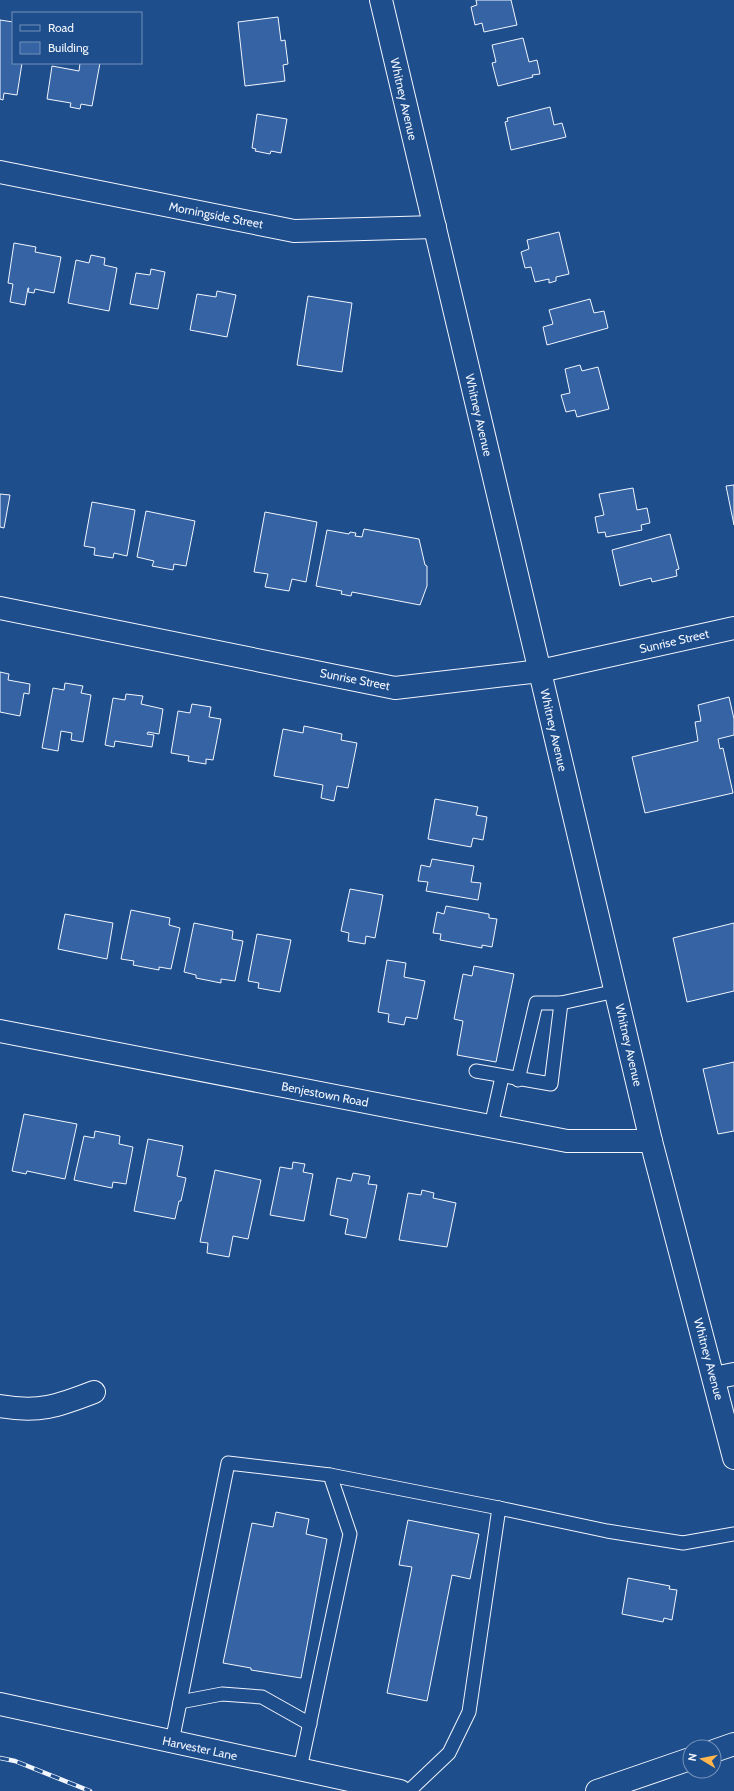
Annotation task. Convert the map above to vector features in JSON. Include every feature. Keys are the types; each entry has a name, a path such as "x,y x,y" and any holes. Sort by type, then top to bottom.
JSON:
{"street":[{"name":"Whitney Avenue","path":"381,0 651,1141 724,1376 734,1458"},
{"name":"Morningside Street","path":"0,172 294,230 435,227"},
{"name":"Sunrise Street","path":"0,608 395,688 540,672 734,628"},
{"name":"Benjestown Road","path":"0,1031 567,1141 651,1141"},
{"path":"0,1406 37,1409 58,1406 94,1392"},
{"name":"Harvester Lane","path":"0,1704 400,1791"},
{"path":"722,1748 734,1744"},
{"path":"597,1791 682,1762"}],"lane":[{"path":"518,1080 536,1003 561,1003 616,991"},
{"path":"476,1071 518,1080 551,1084 561,1003"},
{"path":"492,1126 502,1077"},
{"path":"172,1742 228,1463 330,1475 607,1531 683,1543 734,1534"},
{"path":"300,1769 350,1534 330,1475"},
{"path":"409,1791 449,1754 469,1712 499,1508"},
{"path":"180,1702 222,1694 262,1697 310,1724"}],"building":[{"path":"476,0 511,0 517,25 484,32 482,23 475,25 471,7 477,5"},
{"path":"278,17 281,41 285,40 288,64 283,65 285,81 245,86 238,22"},
{"path":"0,20 12,22 12,64 22,64 17,95 4,93 3,100 0,99"},
{"path":"523,38 529,62 537,60 540,74 532,75 533,77 498,86 492,63 496,62 492,45"},
{"path":"80,64 100,64 92,106 81,104 80,109 70,107 71,103 47,99 52,66 79,71"},
{"path":"550,107 554,125 562,123 566,137 511,150 505,122 508,121 507,118"},
{"path":"257,114 287,119 281,153 271,151 270,154 255,151 256,149 252,148"},
{"path":"559,232 569,274 556,277 556,281 549,283 549,279 535,282 531,267 525,268 521,252 529,249 527,240"},
{"path":"14,243 36,247 35,252 61,257 54,293 35,289 34,293 28,292 28,288 25,305 10,302 13,284 8,283"},
{"path":"91,255 105,258 104,265 117,268 109,311 68,303 76,260 89,263"},
{"path":"151,269 165,272 158,309 130,304 136,273 150,275"},
{"path":"217,291 236,295 227,337 190,330 197,294 216,297"},
{"path":"308,296 352,303 342,372 297,365"},
{"path":"590,299 594,313 604,311 608,328 547,345 543,327 553,324 549,310"},
{"path":"580,365 582,371 598,367 609,409 577,417 575,410 566,412 561,395 570,393 565,369"},
{"path":"734,485 734,525 726,486"},
{"path":"633,488 637,510 647,508 650,523 641,525 642,530 606,537 605,532 598,533 595,517 604,515 599,494"},
{"path":"0,494 10,495 4,528 0,527"},
{"path":"92,502 135,510 127,556 114,553 113,558 94,555 95,548 84,546"},
{"path":"146,511 195,521 186,566 174,564 173,570 152,566 154,561 137,557"},
{"path":"265,512 317,522 306,582 292,579 289,591 265,587 268,574 254,572"},
{"path":"364,529 419,539 425,565 427,566 427,586 420,605 352,592 351,596 341,594 342,591 316,586 327,530 349,534 350,532 356,533 355,536 362,537"},
{"path":"670,534 679,569 676,570 677,576 652,582 651,578 620,586 612,550"},
{"path":"0,672 9,674 8,680 30,684 29,694 24,693 20,716 0,712"},
{"path":"65,683 83,686 81,693 91,695 83,742 71,740 72,733 61,731 58,751 42,748 53,688 64,690"},
{"path":"126,694 143,696 141,704 163,709 159,734 148,732 147,734 154,735 152,747 115,741 114,747 105,745 113,698 125,700"},
{"path":"729,697 734,719 734,735 718,739 720,749 723,748 733,793 645,813 632,757 698,741 695,722 701,721 698,705"},
{"path":"192,704 211,707 209,717 221,719 213,760 206,759 206,764 188,761 189,756 171,753 178,711 190,713"},
{"path":"304,726 342,734 341,740 357,743 348,788 337,786 334,801 321,798 323,785 274,776 283,729 303,733"},
{"path":"435,799 478,807 476,815 487,817 483,840 473,838 471,847 428,839"},
{"path":"432,859 474,866 471,882 481,883 478,900 426,891 428,882 418,881 421,865 430,867"},
{"path":"350,889 383,895 375,938 366,936 365,944 348,941 349,933 341,931"},
{"path":"446,906 489,914 489,918 497,919 492,947 482,945 482,948 440,940 441,934 433,933 437,912 444,914"},
{"path":"131,910 170,918 169,925 180,928 171,969 159,967 159,970 133,965 134,961 121,959"},
{"path":"65,914 113,923 107,959 58,949"},
{"path":"194,923 233,931 232,939 243,941 235,981 221,979 221,983 196,978 196,975 184,972"},
{"path":"734,923 734,991 687,1002 673,938"},
{"path":"257,934 291,940 280,992 258,988 259,983 248,981"},
{"path":"387,960 406,963 404,977 425,981 417,1019 406,1017 404,1025 388,1022 389,1014 378,1012"},
{"path":"474,966 514,974 496,1062 457,1055 463,1021 454,1019 463,974 472,976"},
{"path":"734,1062 734,1131 718,1134 703,1069"},
{"path":"24,1114 77,1124 65,1179 27,1171 26,1174 12,1171"},
{"path":"95,1131 120,1136 119,1144 133,1147 126,1184 113,1182 112,1188 74,1180 84,1136 94,1138"},
{"path":"148,1139 183,1146 177,1176 186,1178 175,1219 134,1211"},
{"path":"293,1162 305,1164 303,1172 313,1174 304,1221 270,1215 280,1167 292,1169"},
{"path":"215,1170 261,1180 248,1239 233,1236 229,1257 207,1253 208,1243 200,1242"},
{"path":"353,1173 370,1176 368,1184 377,1185 366,1238 345,1234 348,1219 330,1215 337,1178 351,1181"},
{"path":"422,1190 434,1193 433,1198 456,1203 447,1247 399,1240 408,1193 421,1195"},
{"path":"276,1512 309,1519 306,1534 327,1539 301,1678 251,1670 251,1668 223,1663 252,1523 273,1527"},
{"path":"408,1520 479,1534 470,1579 452,1575 427,1701 387,1693 412,1567 399,1565"},
{"path":"628,1578 670,1586 669,1589 677,1590 672,1620 664,1618 663,1622 622,1614"}],"railway":[{"path":"0,1758 15,1761 90,1791"}]}
